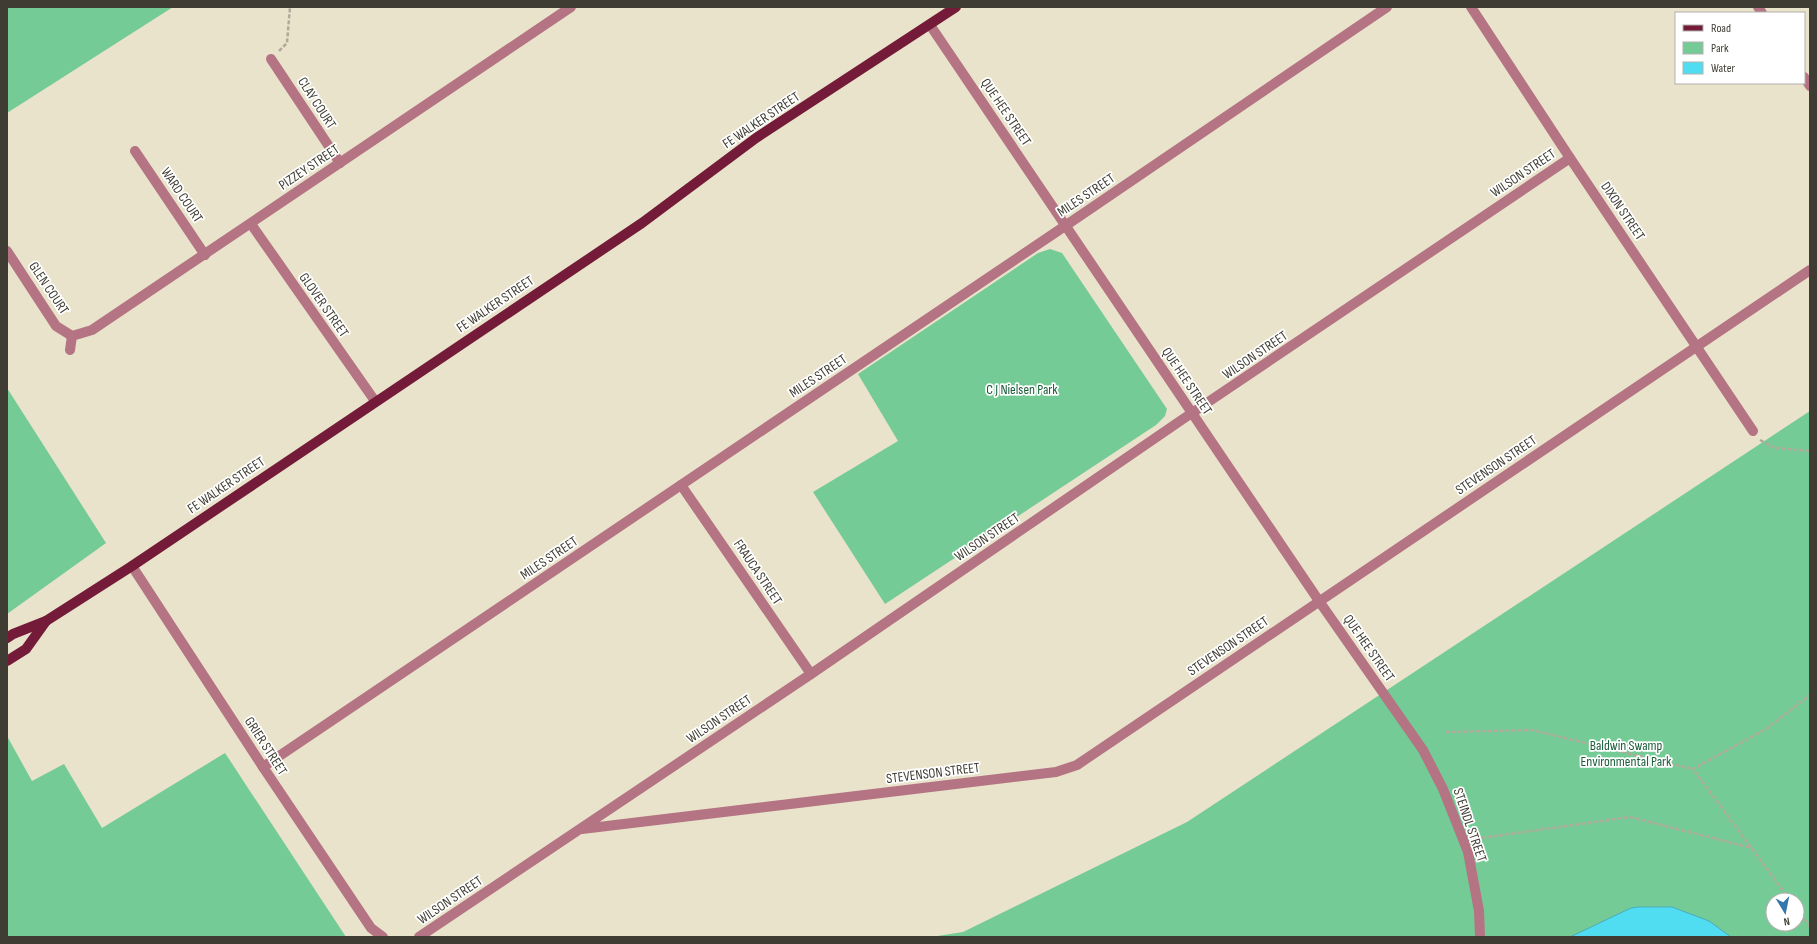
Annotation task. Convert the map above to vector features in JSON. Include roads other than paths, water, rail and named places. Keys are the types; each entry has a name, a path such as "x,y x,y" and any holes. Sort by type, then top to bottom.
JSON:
{"main road":[{"name":"FE WALKER STREET","path":"7,638 13,634 46,621 132,566 375,401 642,223 756,138 956,7"},
{"name":"FE WALKER STREET","path":"7,661 26,649 46,621"}],"street":[{"name":"PIZZEY STREET","path":"72,336 92,330 571,7"},
{"name":"MILES STREET","path":"263,767 682,486 1387,7"},
{"name":"DIXON STREET","path":"1471,7 1752,430"},
{"name":"QUE HEE STREET","path":"930,25 1319,601 1423,750"},
{"name":"CLAY COURT","path":"271,59 340,163"},
{"name":"WARD COURT","path":"135,151 205,255"},
{"name":"WILSON STREET","path":"419,937 811,674 1570,158"},
{"name":"GLOVER STREET","path":"251,224 375,401"},
{"name":"GLEN COURT","path":"7,251 56,326 72,336"},
{"name":"STEVENSON STREET","path":"580,829 1056,772 1077,765 1810,270"},
{"path":"70,350 72,336"},
{"name":"FRAUCA STREET","path":"682,486 811,674"},
{"name":"GRIER STREET","path":"132,566 263,767 371,928 383,937"},
{"name":"STEINDL STREET","path":"1423,750 1443,789 1468,852 1479,911 1480,937"}],"water":[{"path":"1672,907 1709,921 1731,937 1570,937 1631,908"}],"park label":[{"name":"C J Nielsen Park","path":"1022,389"},
{"name":"Baldwin Swamp Environmental Park","path":"1626,754"}]}
